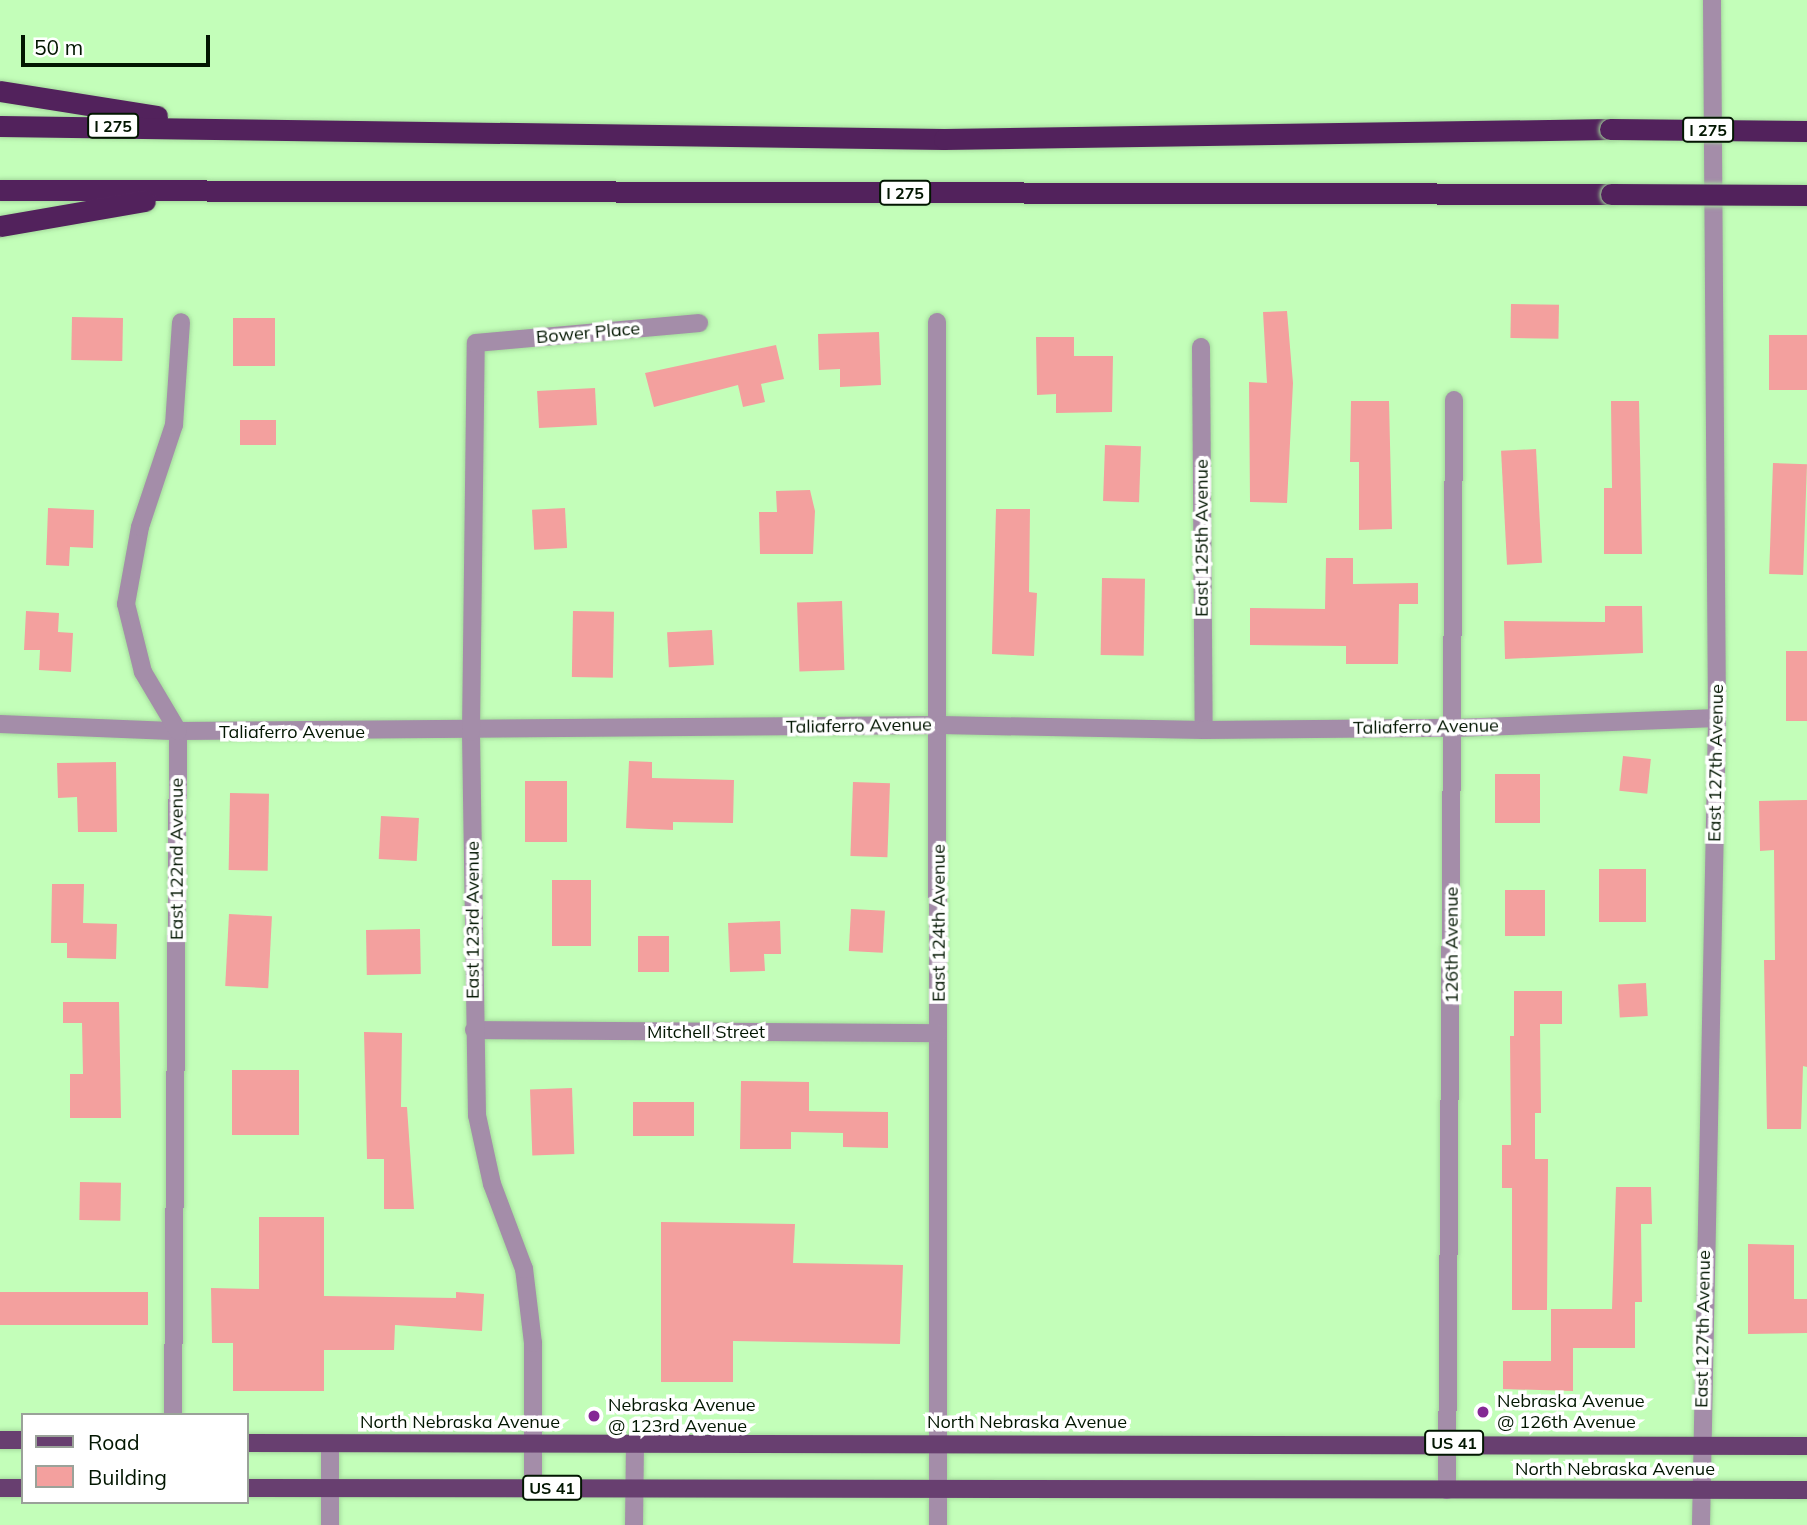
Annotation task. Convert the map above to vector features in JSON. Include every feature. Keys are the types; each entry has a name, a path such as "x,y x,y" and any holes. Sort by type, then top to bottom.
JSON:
{"highway":[{"path":"0,91 225,127"},
{"name":"I 275","path":"0,126 944,139 1610,129 1807,131"},
{"name":"I 275","path":"0,190 1807,195"},
{"path":"0,226 199,191"}],"main road":[{"path":"0,1440 21,1440"},
{"name":"North Nebraska Avenue","path":"248,1443 1448,1443 1807,1446"},
{"path":"0,1488 21,1488"},
{"name":"North Nebraska Avenue","path":"248,1488 1807,1490"}],"street":[{"name":"East 127th Avenue","path":"1701,1525 1717,718 1712,0"},
{"path":"178,731 143,672 127,604 140,527 174,425 181,322"},
{"name":"East 124th Avenue","path":"937,322 940,725 938,1525"},
{"name":"Bower Place","path":"476,343 699,323"},
{"name":"East 123rd Avenue","path":"476,343 471,732 477,1115 492,1184 524,1269 533,1343 533,1488"},
{"name":"East 125th Avenue","path":"1201,346 1204,730"},
{"name":"126th Avenue","path":"1447,1490 1454,728 1454,400"},
{"name":"Taliaferro Avenue","path":"0,724 178,731 471,732 940,725 1204,730 1454,728 1717,718"},
{"name":"East 122nd Avenue","path":"173,1413 178,731"},
{"name":"Mitchell Street","path":"474,1030 938,1033"},
{"path":"634,1525 635,1442"},
{"path":"330,1444 330,1525"}],"building":[{"path":"1511,304 1559,305 1558,339 1510,338"},
{"path":"1287,311 1293,383 1287,503 1250,502 1249,382 1267,383 1263,312"},
{"path":"72,317 123,318 122,361 71,360"},
{"path":"233,318 275,318 275,366 233,366"},
{"path":"879,332 881,385 840,387 840,369 819,370 818,334"},
{"path":"1769,335 1807,335 1807,390 1769,390"},
{"path":"1036,337 1074,337 1074,356 1113,356 1112,412 1056,413 1056,394 1037,395"},
{"path":"776,345 784,379 761,384 765,402 743,407 738,385 654,407 645,373"},
{"path":"595,388 597,425 539,428 537,391"},
{"path":"1351,401 1389,401 1392,529 1359,530 1359,462 1350,462"},
{"path":"1611,401 1639,401 1642,554 1604,554 1604,488 1612,488"},
{"path":"240,420 276,420 276,445 240,445"},
{"path":"1105,445 1141,446 1139,502 1103,501"},
{"path":"1536,449 1542,563 1507,565 1501,451"},
{"path":"1773,463 1807,464 1803,575 1769,574"},
{"path":"810,490 815,511 813,554 760,554 759,512 777,512 776,491"},
{"path":"48,508 94,510 93,548 70,547 69,566 46,565"},
{"path":"565,508 567,548 534,550 532,510"},
{"path":"996,509 1030,509 1029,592 1037,593 1034,656 992,654"},
{"path":"1326,558 1353,558 1353,584 1418,583 1418,604 1399,604 1398,664 1346,664 1346,646 1250,645 1250,608 1325,609"},
{"path":"1102,578 1145,579 1144,656 1101,655"},
{"path":"842,601 844,670 799,672 797,603"},
{"path":"1605,606 1642,606 1643,653 1505,659 1504,621 1605,622"},
{"path":"26,611 59,613 58,632 73,633 71,672 39,670 40,650 24,650"},
{"path":"573,611 614,612 613,678 572,677"},
{"path":"712,630 714,665 669,667 667,632"},
{"path":"1786,651 1807,651 1807,721 1786,721"},
{"path":"1623,756 1651,759 1647,794 1619,791"},
{"path":"629,761 652,762 652,778 734,780 733,823 673,822 673,830 626,828"},
{"path":"116,762 117,832 78,832 77,797 58,798 57,763"},
{"path":"1495,774 1540,774 1540,823 1495,823"},
{"path":"525,781 567,781 567,842 525,842"},
{"path":"853,782 890,783 887,857 850,856"},
{"path":"230,793 269,794 268,871 229,870"},
{"path":"1807,800 1807,1067 1803,1066 1801,1129 1767,1129 1764,960 1775,960 1774,850 1760,851 1759,801"},
{"path":"381,816 419,818 417,861 379,859"},
{"path":"1599,869 1646,869 1646,922 1599,922"},
{"path":"552,880 591,880 591,946 552,946"},
{"path":"52,884 84,884 83,923 117,924 116,959 67,958 67,943 51,943"},
{"path":"1505,890 1545,890 1545,936 1505,936"},
{"path":"851,909 885,911 883,953 849,951"},
{"path":"229,914 272,916 268,988 225,986"},
{"path":"780,921 781,954 764,954 765,971 730,972 728,923"},
{"path":"420,929 421,974 367,975 366,930"},
{"path":"638,936 669,936 669,972 638,972"},
{"path":"1646,983 1648,1016 1620,1017 1618,984"},
{"path":"1514,991 1562,991 1562,1024 1540,1024 1541,1113 1535,1113 1535,1159 1548,1159 1547,1310 1512,1310 1512,1188 1502,1188 1502,1145 1511,1145 1510,1036 1514,1036"},
{"path":"63,1002 119,1002 121,1118 70,1118 70,1074 83,1074 82,1023 63,1023"},
{"path":"364,1032 402,1033 401,1107 407,1107 414,1209 384,1209 384,1159 367,1159"},
{"path":"232,1070 299,1070 299,1135 232,1135"},
{"path":"741,1081 809,1082 809,1111 888,1112 888,1148 843,1147 843,1133 791,1132 791,1149 740,1149"},
{"path":"572,1088 574,1154 532,1155 530,1089"},
{"path":"633,1102 694,1102 694,1136 633,1136"},
{"path":"80,1182 121,1183 120,1221 79,1220"},
{"path":"1616,1187 1651,1187 1652,1224 1641,1224 1642,1302 1635,1302 1635,1348 1573,1348 1573,1391 1503,1389 1503,1361 1551,1361 1551,1309 1612,1309"},
{"path":"259,1217 324,1217 324,1296 456,1298 456,1292 484,1294 482,1331 395,1325 394,1350 324,1350 324,1391 233,1391 233,1343 212,1343 211,1288 259,1289"},
{"path":"661,1222 795,1224 793,1263 903,1265 900,1344 733,1341 733,1382 661,1382"},
{"path":"1748,1244 1794,1245 1794,1299 1807,1299 1807,1333 1748,1334"},
{"path":"0,1292 148,1292 148,1325 0,1325"}],"place":[{"name":"Nebraska Avenue @ 126th Avenue","path":"1483,1412"},
{"name":"Nebraska Avenue @ 123rd Avenue","path":"594,1416"}]}
